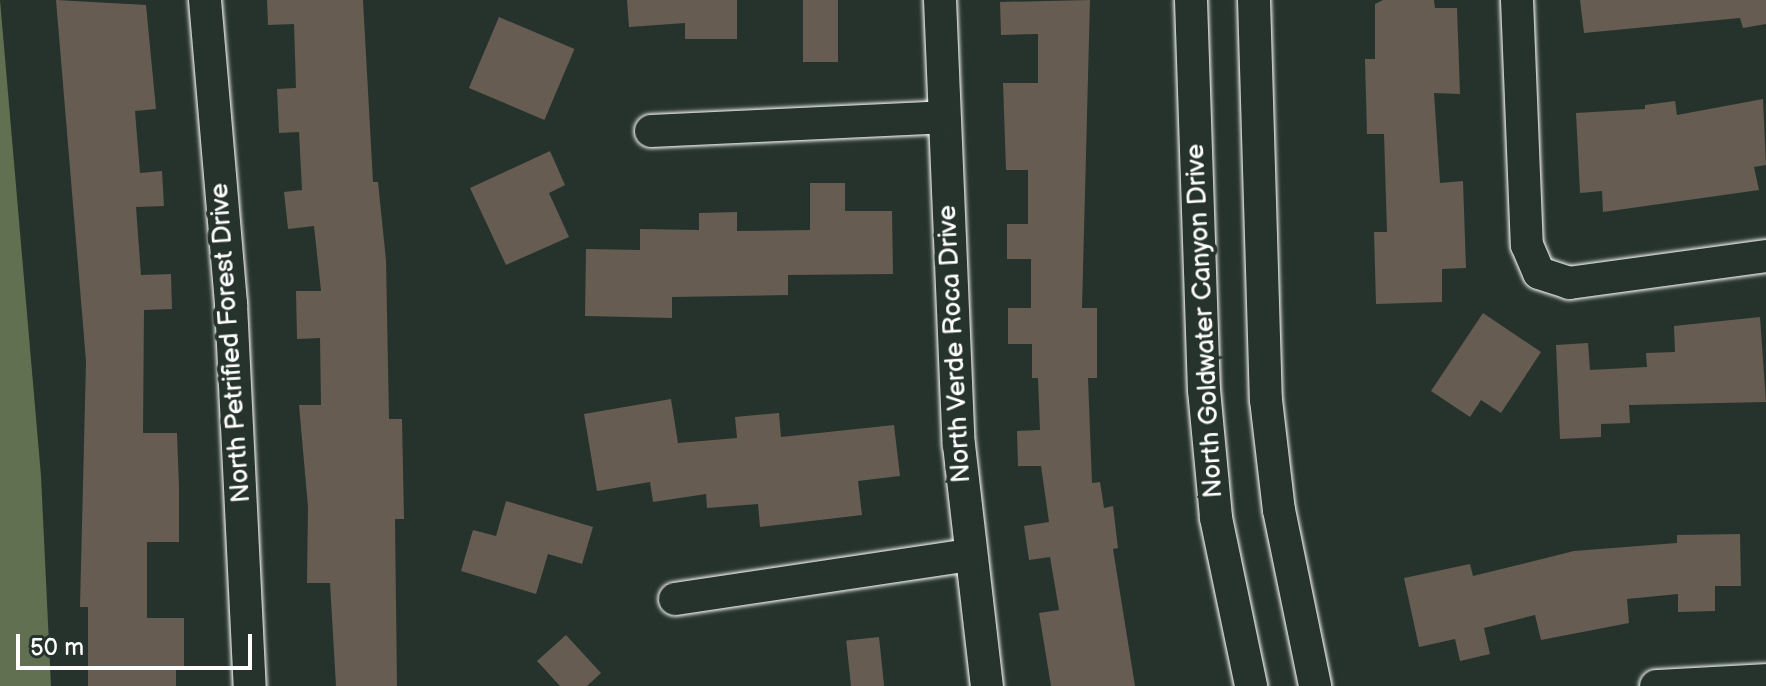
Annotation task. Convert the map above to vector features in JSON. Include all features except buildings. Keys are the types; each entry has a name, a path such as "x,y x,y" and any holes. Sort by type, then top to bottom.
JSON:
{"street":[{"name":"North Petrified Forest Drive","path":"205,0 231,304 250,686"},
{"name":"North Verde Roca Drive","path":"940,0 968,555 987,686"},
{"name":"North Goldwater Canyon Drive","path":"1191,0 1205,404 1216,518 1251,686"},
{"path":"1254,0 1266,400 1279,510 1315,686"},
{"path":"1517,0 1527,245 1539,273 1569,283 1766,256"},
{"path":"651,131 944,117"},
{"path":"675,599 968,555"},
{"path":"1656,686 1766,680"}],"green space":[{"path":"0,0 41,476 51,686 0,686"}]}
